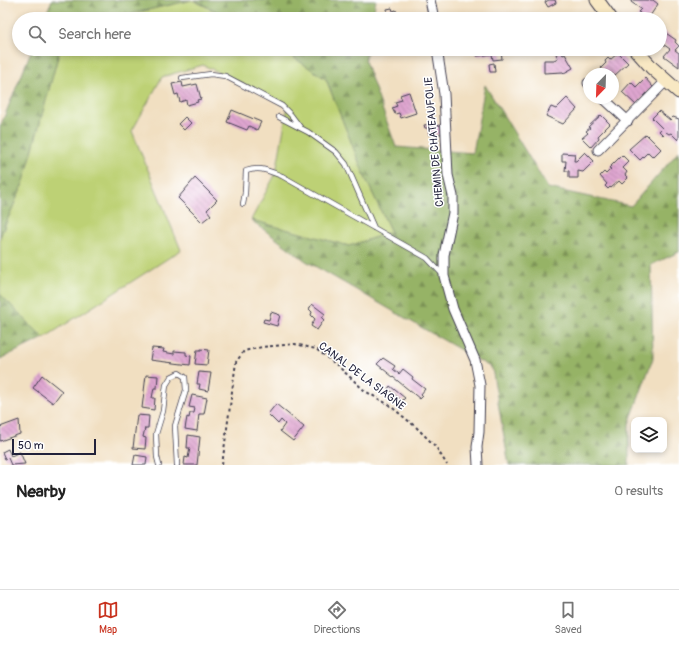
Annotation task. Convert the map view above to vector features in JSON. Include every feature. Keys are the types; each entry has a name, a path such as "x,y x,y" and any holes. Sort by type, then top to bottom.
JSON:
{"main road":[{"path":"597,0 606,12"},
{"path":"642,56 679,92"}],"street":[{"path":"430,0 433,12"},
{"name":"CHEMIN DE CHATEAUFOLIE","path":"438,56 444,94 448,175 453,196 453,213 444,255 444,276 452,309 475,360 480,385 479,432 477,447 478,465"},
{"path":"598,150 666,81"},
{"path":"610,104 628,121"}],"lane":[{"path":"182,78 211,74 225,76 282,106 301,128"},
{"path":"279,117 308,132 336,152 346,164 374,228"},
{"path":"243,204 246,171 255,168 282,176 427,258 444,276"},
{"path":"159,465 157,457 156,434 163,410 166,385 171,376 179,373 185,377 186,390 175,426 177,465"}],"path":[{"name":"CANAL DE LA SIAGNE","path":"222,465 236,362 244,351 262,347 295,344 316,349 365,390 389,405 416,427 436,447 448,465"}],"green space":[{"path":"52,0 191,0 139,12 47,12"},
{"path":"192,0 217,12 139,12"},
{"path":"194,0 376,0 373,12 218,12"},
{"path":"29,56 58,56 24,181 0,237 0,127"},
{"path":"58,56 292,56 326,79 365,177 391,232 349,246 251,220 276,173 288,105 203,65 162,77 132,131 181,250 44,338 0,294 0,237 24,181"},
{"path":"292,56 366,56 365,61 396,147 473,153 485,85 548,188 631,206 679,151 679,252 651,265 653,358 629,424 629,465 509,465 492,368 306,261 251,220 349,246 391,232 365,177 326,79"},
{"path":"0,294 44,338 0,359"}],"building":[{"path":"555,0 556,3 548,7 545,2"},
{"path":"632,0 653,0 658,4 653,12 638,12 641,9 631,2"},
{"path":"392,8 393,11 396,10 396,12 388,12 387,9"},
{"path":"667,34 676,40 675,42 679,46 675,50 679,53 679,67 664,56 667,56 667,52 670,49 667,47"},
{"path":"492,56 502,56 502,59 493,60"},
{"path":"557,56 566,56 573,68 564,73 544,73 544,60 554,60 558,58"},
{"path":"615,56 621,56 628,63 619,71 619,68 601,68 606,63 605,61 608,58 610,60"},
{"path":"494,63 495,72 490,72 489,64"},
{"path":"645,78 653,87 636,105 622,92 631,82 636,87"},
{"path":"182,82 183,87 197,84 201,99 197,100 198,102 187,105 186,100 180,102 178,94 175,95 172,84"},
{"path":"409,92 416,113 401,118 399,113 395,114 392,108 397,106 395,102 402,100 400,95"},
{"path":"567,98 577,109 563,124 546,116 551,107 556,109"},
{"path":"232,110 261,122 257,130 249,126 247,130 227,122"},
{"path":"659,111 670,120 673,117 679,119 678,140 671,133 669,134 666,132 663,135 659,131 662,128 652,118"},
{"path":"601,115 610,124 598,136 599,138 591,147 582,138 588,133 586,131 590,128 588,127"},
{"path":"185,117 191,123 184,130 178,124"},
{"path":"431,124 431,126 441,125 441,134 429,135 428,128 425,128 424,125"},
{"path":"646,134 661,149 653,157 648,152 640,160 629,149"},
{"path":"585,152 594,161 583,172 578,171 578,178 569,178 569,171 565,171 566,161 562,161 562,153 575,154 574,161 576,161"},
{"path":"622,155 629,162 623,168 627,172 625,175 628,178 622,184 619,181 608,189 605,186 607,184 600,176 604,172 606,174 611,169 609,168"},
{"path":"195,178 217,200 207,210 211,215 202,222 178,198"},
{"path":"312,304 325,314 322,318 324,320 317,330 311,326 315,319 311,315 312,312 309,309"},
{"path":"271,312 280,315 277,326 263,322 264,319 269,320"},
{"path":"152,348 164,349 163,352 174,354 174,351 186,352 186,355 191,356 190,365 150,360"},
{"path":"197,350 209,350 207,365 195,364"},
{"path":"383,358 395,366 393,369 399,374 403,369 413,377 412,379 425,389 421,394 423,396 420,399 377,364"},
{"path":"199,372 211,373 208,391 199,389 200,384 197,384"},
{"path":"42,375 62,391 53,403 33,388"},
{"path":"146,375 158,376 157,388 154,388 152,398 155,398 154,410 142,408"},
{"path":"390,386 405,398 402,401 388,389"},
{"path":"192,395 207,398 204,414 199,414 197,431 185,429 187,417 189,418 190,413 194,413 195,408 189,407"},
{"path":"276,404 304,427 293,441 280,431 285,424 281,420 278,424 268,414"},
{"path":"137,415 149,416 148,428 145,428 143,437 146,438 145,449 133,448"},
{"path":"19,420 20,434 0,441 0,427"},
{"path":"188,435 200,437 197,465 184,465 185,457 188,458 190,448 187,448"},
{"path":"8,449 11,456 20,452 25,464 11,465 8,458 5,459 2,452"},
{"path":"135,455 147,457 146,465 133,465"}]}
